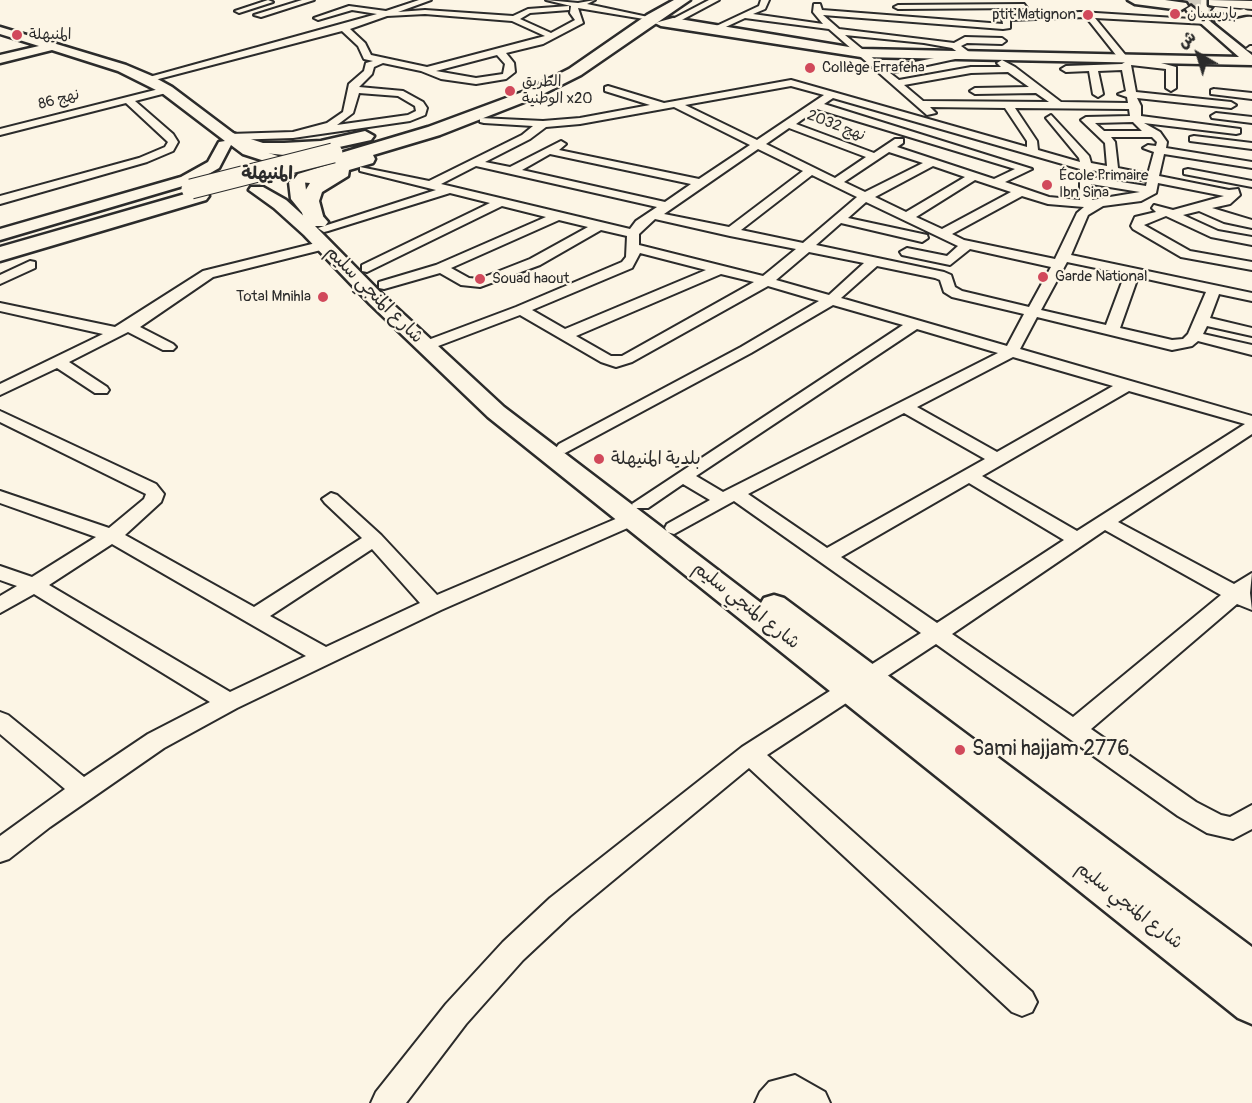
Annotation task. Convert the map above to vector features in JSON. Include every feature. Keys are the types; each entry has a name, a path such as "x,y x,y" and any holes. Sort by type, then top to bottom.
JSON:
{"highway":[{"path":"337,156 490,104 553,74 636,16 671,0"},
{"path":"320,230 309,201 313,190 321,183 335,175 484,120 538,97 575,72 636,16 684,0"},
{"path":"1135,0 1185,5"},
{"path":"1148,0 1165,2"},
{"path":"1211,7 1250,9"},
{"path":"636,16 671,23"},
{"path":"0,243 434,131 503,106 575,72"},
{"path":"290,170 553,74"},
{"path":"229,140 261,148 303,148 419,123"},
{"path":"290,170 434,138"},
{"path":"0,254 195,193"}],"main road":[{"path":"1185,5 1211,7 1251,55"},
{"path":"671,23 861,53 990,54 1128,61 1251,55"},
{"path":"0,30 122,68 147,79 167,90 194,112 207,130 290,170"},
{"path":"0,59 51,46"},
{"path":"229,140 238,158 238,166 234,171"},
{"path":"0,235 187,180 214,165 229,140"},
{"path":"234,171 252,163 290,170"},
{"path":"257,190 279,188 290,170"},
{"name":"شارع المنجي سليم","path":"290,170 299,199 320,230 433,344 496,412 637,511 860,682 1252,971"},
{"name":"شارع المنجي سليم","path":"234,171 229,179 231,183 257,190 320,230 376,277 433,344 565,448 637,511 674,528 1252,1004"}],"street":[{"path":"239,11 277,0"},
{"path":"258,15 310,0"},
{"path":"391,0 417,4"},
{"path":"147,79 344,28 389,15 427,0"},
{"path":"550,0 636,16"},
{"path":"514,19 528,11 575,6 591,0"},
{"path":"671,23 715,0"},
{"path":"714,29 764,5 765,0"},
{"path":"1013,0 1088,15 1128,61 1128,83 1135,102 1136,119 1141,126 1161,134"},
{"path":"829,2 818,1 826,23 951,130"},
{"path":"886,6 940,8 1035,5"},
{"path":"426,70 502,53 551,36 580,21 574,13 575,6"},
{"path":"1088,15 1091,6"},
{"path":"826,23 1005,27 1006,18 1211,7"},
{"path":"318,18 350,8 389,15 425,12 514,19 551,36"},
{"path":"940,8 948,24"},
{"path":"744,15 937,32"},
{"path":"1042,16 1050,24"},
{"path":"826,23 955,46 966,54"},
{"path":"924,40 948,24"},
{"path":"344,28 362,45 364,55 379,62"},
{"path":"955,46 965,40 1002,41"},
{"path":"293,135 331,125 345,117 354,84 369,72 369,65 379,62 396,62 441,76 476,81 497,79 510,72 509,63 501,56 502,53"},
{"path":"884,71 966,54"},
{"path":"990,54 1041,93 1084,119 1106,138 1252,165"},
{"path":"1066,69 1093,68 1128,61 1172,67 1171,88"},
{"path":"1093,68 1098,94"},
{"path":"898,83 933,85 954,74 1011,69"},
{"path":"954,74 991,105"},
{"path":"963,82 1025,80"},
{"path":"484,120 543,124 599,119 787,83 1033,153 1152,191"},
{"path":"1128,83 1171,88 1230,100"},
{"path":"933,85 976,120"},
{"path":"608,89 672,106 758,143 907,217 931,233"},
{"name":"نهج 86","path":"0,132 167,90"},
{"path":"229,140 293,135 410,118 421,113 422,108 419,104 400,93 353,90"},
{"path":"975,92 1098,94 1174,111"},
{"path":"433,344 627,265 633,257 634,241 640,224 831,95"},
{"path":"922,104 1062,106 1230,100 1252,96"},
{"path":"0,200 143,160 169,149 173,142 169,136 127,99"},
{"path":"1230,100 1235,118 1239,163"},
{"path":"816,105 1025,167 1024,170 993,183"},
{"path":"1008,105 1034,117 1084,156 1084,170 1092,204"},
{"path":"1204,114 1252,120"},
{"path":"1034,117 1136,119 1236,131"},
{"path":"1033,153 1034,117"},
{"path":"836,182 926,123"},
{"path":"432,184 531,134 543,124"},
{"name":"نهج 2032","path":"787,124 875,157"},
{"path":"984,128 1002,144"},
{"path":"1106,138 1161,134"},
{"path":"888,148 1048,200 1092,204 1137,198 1152,191 1164,170 1161,134"},
{"path":"1179,137 1252,146"},
{"path":"1106,138 1113,170"},
{"path":"512,171 561,144"},
{"path":"549,151 700,183"},
{"path":"476,163 667,206"},
{"path":"521,310 606,359 621,361 636,356 766,281 865,197 931,163"},
{"path":"364,169 599,226 634,241 720,269 1252,420"},
{"path":"730,232 812,170"},
{"path":"1084,170 1164,170 1252,184"},
{"path":"1164,170 1234,195"},
{"path":"907,217 972,177"},
{"path":"1238,181 1234,195 1226,201 1139,220 1137,226 1186,254 1252,266"},
{"path":"0,390 122,329 208,274 320,230 451,189"},
{"path":"891,267 931,233 1020,192"},
{"path":"1137,198 1215,234 1252,241"},
{"path":"376,277 501,202"},
{"path":"674,528 729,496 1011,352 1061,260 1083,213 1092,204"},
{"path":"1200,207 1233,221 1252,224"},
{"path":"653,215 891,267 943,276 948,280 949,290 957,294 1172,345 1187,343 1195,336 1214,290"},
{"path":"376,277 441,268 557,216"},
{"path":"838,219 931,233 968,245 1133,272 1252,297"},
{"path":"441,268 466,282 480,283 535,262 599,226"},
{"path":"907,252 950,261 968,245"},
{"path":"565,448 736,356 831,300 872,263"},
{"path":"0,280 30,265"},
{"path":"565,335 720,269"},
{"path":"1112,330 1133,272"},
{"path":"0,307 122,329 168,347"},
{"path":"1201,321 1252,332"},
{"path":"0,850 156,741 229,702 637,511 684,477 913,325"},
{"path":"1195,336 1252,350"},
{"path":"58,362 101,390"},
{"path":"827,557 1126,385"},
{"path":"904,407 997,459"},
{"path":"0,416 153,491 155,497 112,536 0,606"},
{"path":"387,1103 456,1014 513,951 560,906 750,754 938,633 1076,539 1252,427"},
{"path":"968,475 1076,539"},
{"path":"684,477 729,496 827,557 1187,809 1216,825 1233,828 1252,816"},
{"path":"0,497 112,536 324,656"},
{"path":"331,498 374,539 434,605"},
{"path":"1104,522 1244,598"},
{"path":"255,617 323,570 374,539"},
{"path":"0,573 34,585 229,702"},
{"path":"1074,730 1244,598 1252,580"},
{"path":"0,721 83,790"},
{"path":"750,754 1022,1002"},
{"path":"771,1103 780,1093 795,1091 814,1103"}],"tunnel":[{"path":"1165,2 1252,9"}],"place":[{"name":"باريسيان","path":"1175,14"},
{"name":"ptit Matignon","path":"1088,15"},
{"name":"المنيهلة","path":"17,35"},
{"name":"Collège Errafeha","path":"810,68"},
{"name":"الطريق الوطنية x20","path":"510,91"},
{"name":"École Primaire Ibn Sina","path":"1047,185"},
{"name":"Garde National","path":"1043,277"},
{"name":"Souad haout","path":"480,279"},
{"name":"Total Mnihla","path":"323,297"},
{"name":"بلدية المنيهلة","path":"599,459"},
{"name":"Sami hajjam 2776","path":"960,750"}],"district":[{"name":"المنيهلة","path":"267,174"}]}
